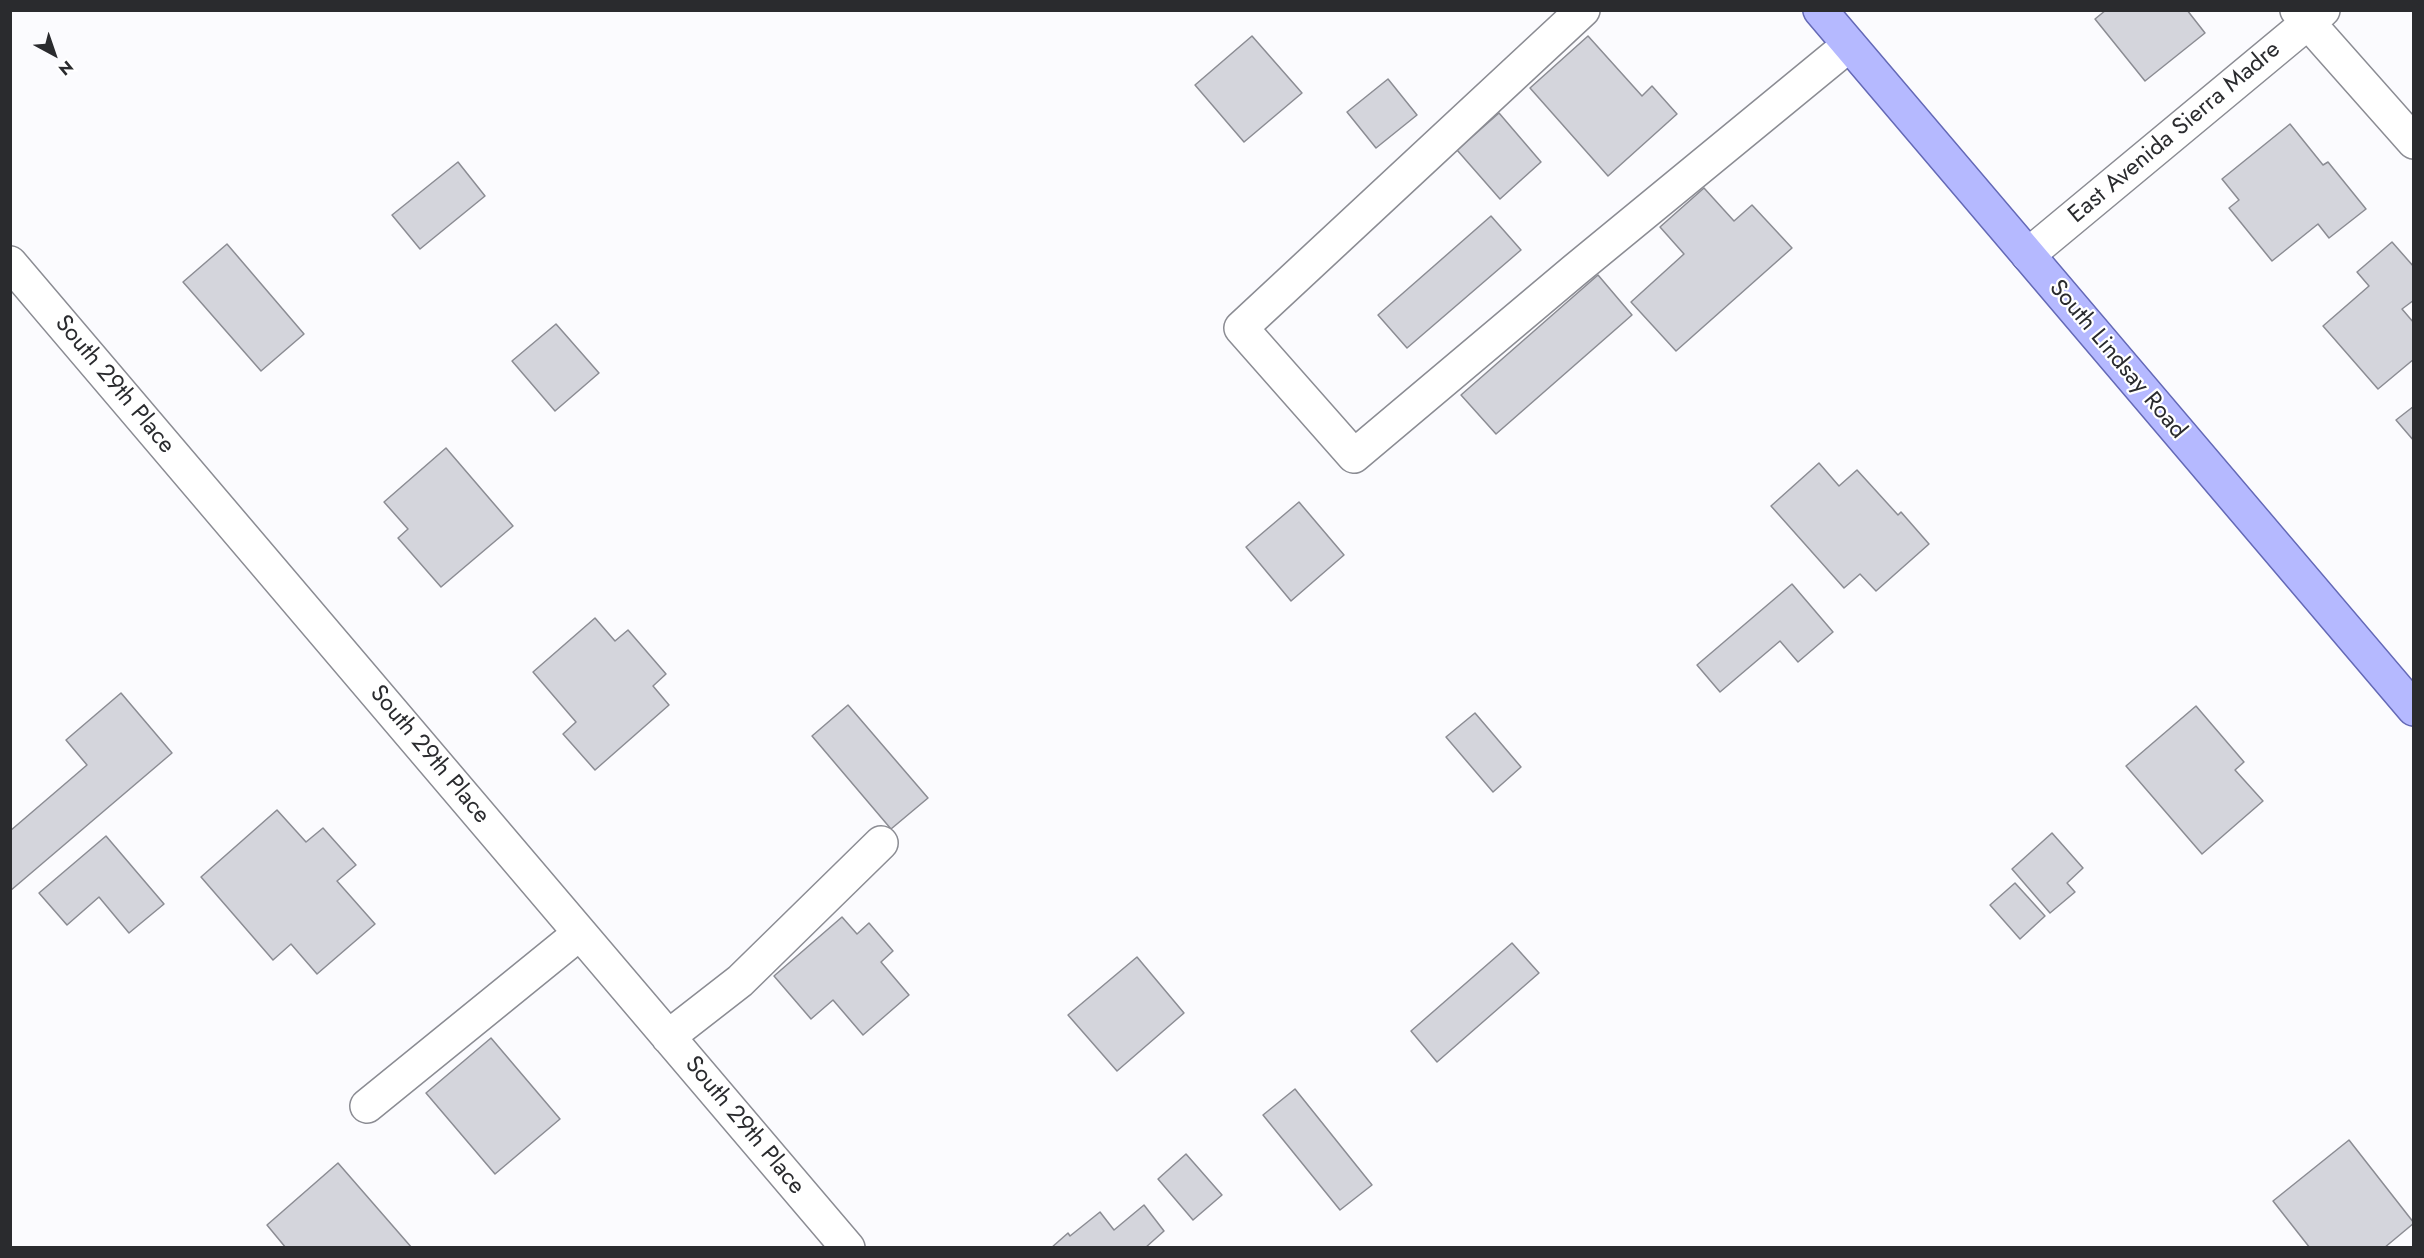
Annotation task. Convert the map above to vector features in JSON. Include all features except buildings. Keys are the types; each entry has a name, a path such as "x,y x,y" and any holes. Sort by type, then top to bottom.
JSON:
{"main road":[{"name":"South Lindsay Road","path":"1820,10 2414,709"}],"street":[{"path":"1583,10 1241,328 1354,456 1575,270 1849,45"},
{"path":"2309,15 2414,142"},
{"name":"East Avenida Sierra Madre","path":"2028,255 2309,15"},
{"name":"South 29th Place","path":"10,263 848,1248"},
{"path":"668,1037 740,981 881,843"},
{"path":"367,1106 580,933"}]}
